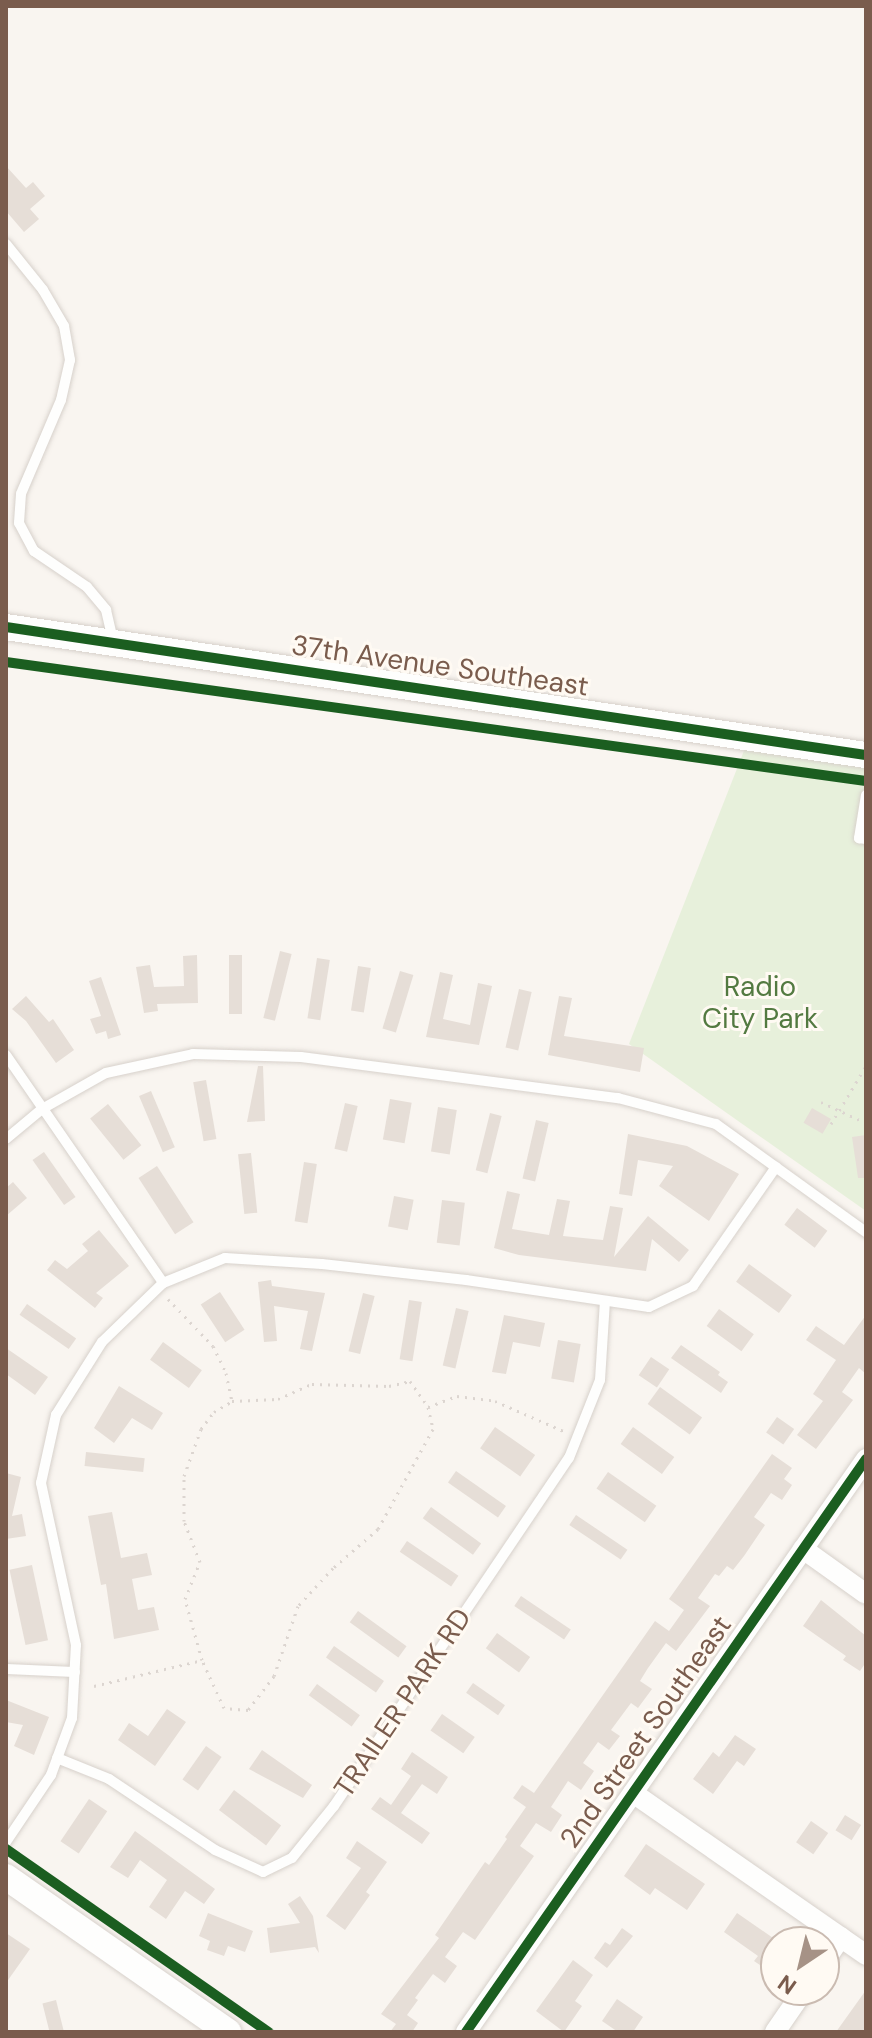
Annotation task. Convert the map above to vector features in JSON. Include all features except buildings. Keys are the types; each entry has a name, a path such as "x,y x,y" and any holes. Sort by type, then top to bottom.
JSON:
{"street":[{"name":"37th Avenue Southeast","path":"6,627 866,755"},
{"name":"2nd Street Southeast","path":"466,2032 866,1459"},
{"path":"803,1549 866,1594"},
{"path":"633,1793 866,1955"},
{"path":"6,1877 228,2032"},
{"path":"775,2032 793,2006"}],"lane":[{"path":"6,244 43,290 64,326 70,360 61,400 21,494 19,523 34,551 87,587 106,610 113,643"},
{"path":"866,795 859,838 866,839"},
{"path":"6,1139 42,1109 106,1073 193,1054 301,1057 618,1098 716,1124 866,1232"},
{"path":"6,1055 163,1283"},
{"path":"6,1842 51,1775 72,1718 76,1645 41,1483 56,1415 102,1342 163,1283 225,1258 322,1264 466,1280 649,1307 693,1286 776,1167"},
{"name":"TRAILER PARK RD","path":"57,1758 109,1779 215,1850 263,1872 292,1858 334,1806 569,1458 600,1380 605,1301"},
{"path":"6,1669 75,1672"}],"path":[{"path":"831,1124 866,1066"},
{"path":"821,1102 866,1123"},
{"path":"168,1298 213,1346 226,1373 232,1401"},
{"path":"410,1381 428,1407 433,1429 378,1529 333,1568 298,1606 274,1676 248,1710 224,1708 202,1660 185,1599 200,1562 184,1521 184,1476 201,1429 214,1412 232,1401 278,1399 312,1384 389,1386 410,1381"},
{"path":"428,1407 457,1396 495,1401 570,1433"},
{"path":"94,1686 202,1660"}],"green space":[{"name":"Radio City Park","path":"749,738 866,755 866,1211 629,1044"}],"cycle path":[{"path":"6,627 866,755"},
{"path":"6,662 866,781"},
{"path":"466,2032 866,1459"},
{"path":"6,1849 268,2032"}]}
